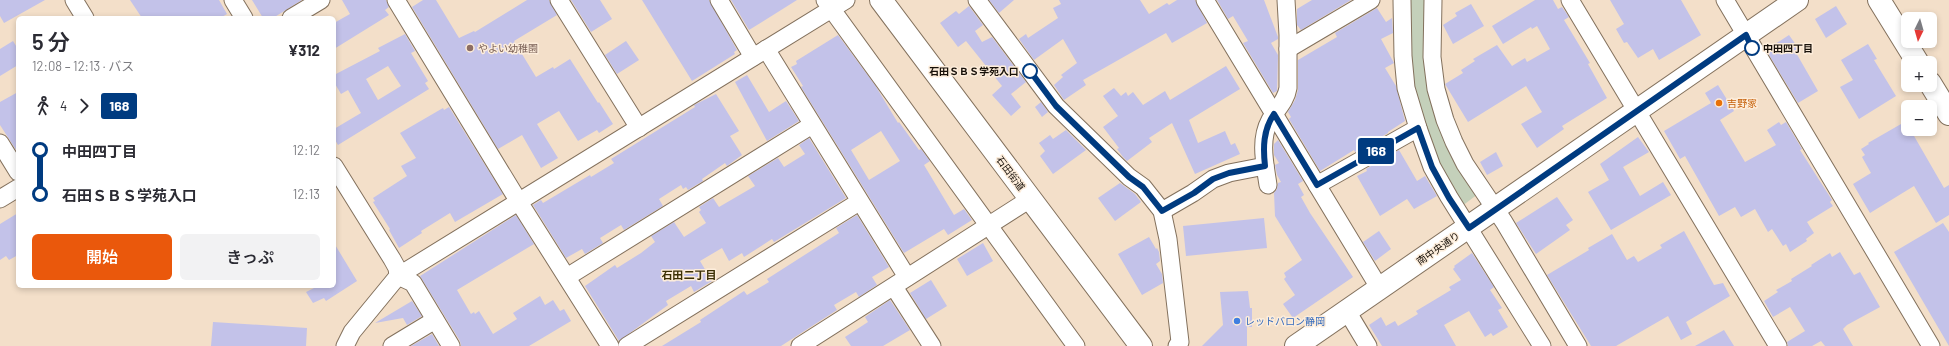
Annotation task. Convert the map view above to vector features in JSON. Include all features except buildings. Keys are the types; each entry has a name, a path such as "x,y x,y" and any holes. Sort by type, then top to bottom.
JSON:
{"street":[{"path":"74,0 84,16"},
{"path":"233,0 243,16"},
{"path":"294,16 321,0"},
{"path":"396,0 519,202 610,346"},
{"path":"559,0 639,128"},
{"path":"719,0 760,53 812,125 859,202 901,282 932,346"},
{"name":"石田街道","path":"881,0 1141,346"},
{"path":"977,0 1056,106 1129,177 1143,187 1162,211 1168,239 1180,342 1178,346"},
{"path":"1205,0 1380,289"},
{"path":"1268,185 1263,149 1265,136 1270,121 1287,96 1288,49 1286,0"},
{"path":"1288,49 1371,0"},
{"path":"1402,0 1403,56 1406,88 1432,167 1449,198 1542,346"},
{"path":"1433,0 1432,56 1436,90 1445,120 1465,164 1504,222 1578,346"},
{"path":"1570,0 1778,346"},
{"path":"1725,0 1746,35 1758,59 1931,346"},
{"name":"南中央通り","path":"1296,346 1469,228 1494,209 1797,0"},
{"path":"1879,0 1914,56"},
{"path":"345,346 352,332 394,283 398,276 760,53 834,3 1076,346"},
{"path":"1936,92 1949,114"},
{"path":"567,277 812,125"},
{"path":"1317,185 1418,128"},
{"path":"0,143 16,169"},
{"path":"1162,211 1194,193 1213,179 1229,173 1265,166"},
{"path":"336,169 392,259 397,268 398,276"},
{"path":"0,199 16,189"},
{"path":"800,346 1030,199"},
{"path":"627,346 859,202"},
{"path":"398,276 413,283 451,346"},
{"path":"1347,312 1368,346"},
{"path":"392,346 435,320"}],"green space":[{"path":"1407,0 1428,0 1427,52 1478,194 1462,206 1445,180 1411,84"}],"bus line":[{"name":"168","path":"1030,71 1056,106 1129,177 1143,187 1162,211 1194,193 1213,179 1229,173 1265,166 1263,149 1265,136 1274,114 1317,185 1418,128 1432,167 1449,198 1469,228 1494,209 1746,35 1752,48"}],"place":[{"name":"やよい幼稚園","path":"470,48"},
{"name":"中田四丁目","path":"1752,48"},
{"name":"石田ＳＢＳ学苑入口","path":"1030,71"},
{"name":"吉野家","path":"1719,103"},
{"name":"レッドバロン静岡","path":"1237,321"}],"district":[{"name":"石田二丁目","path":"689,275"}]}
